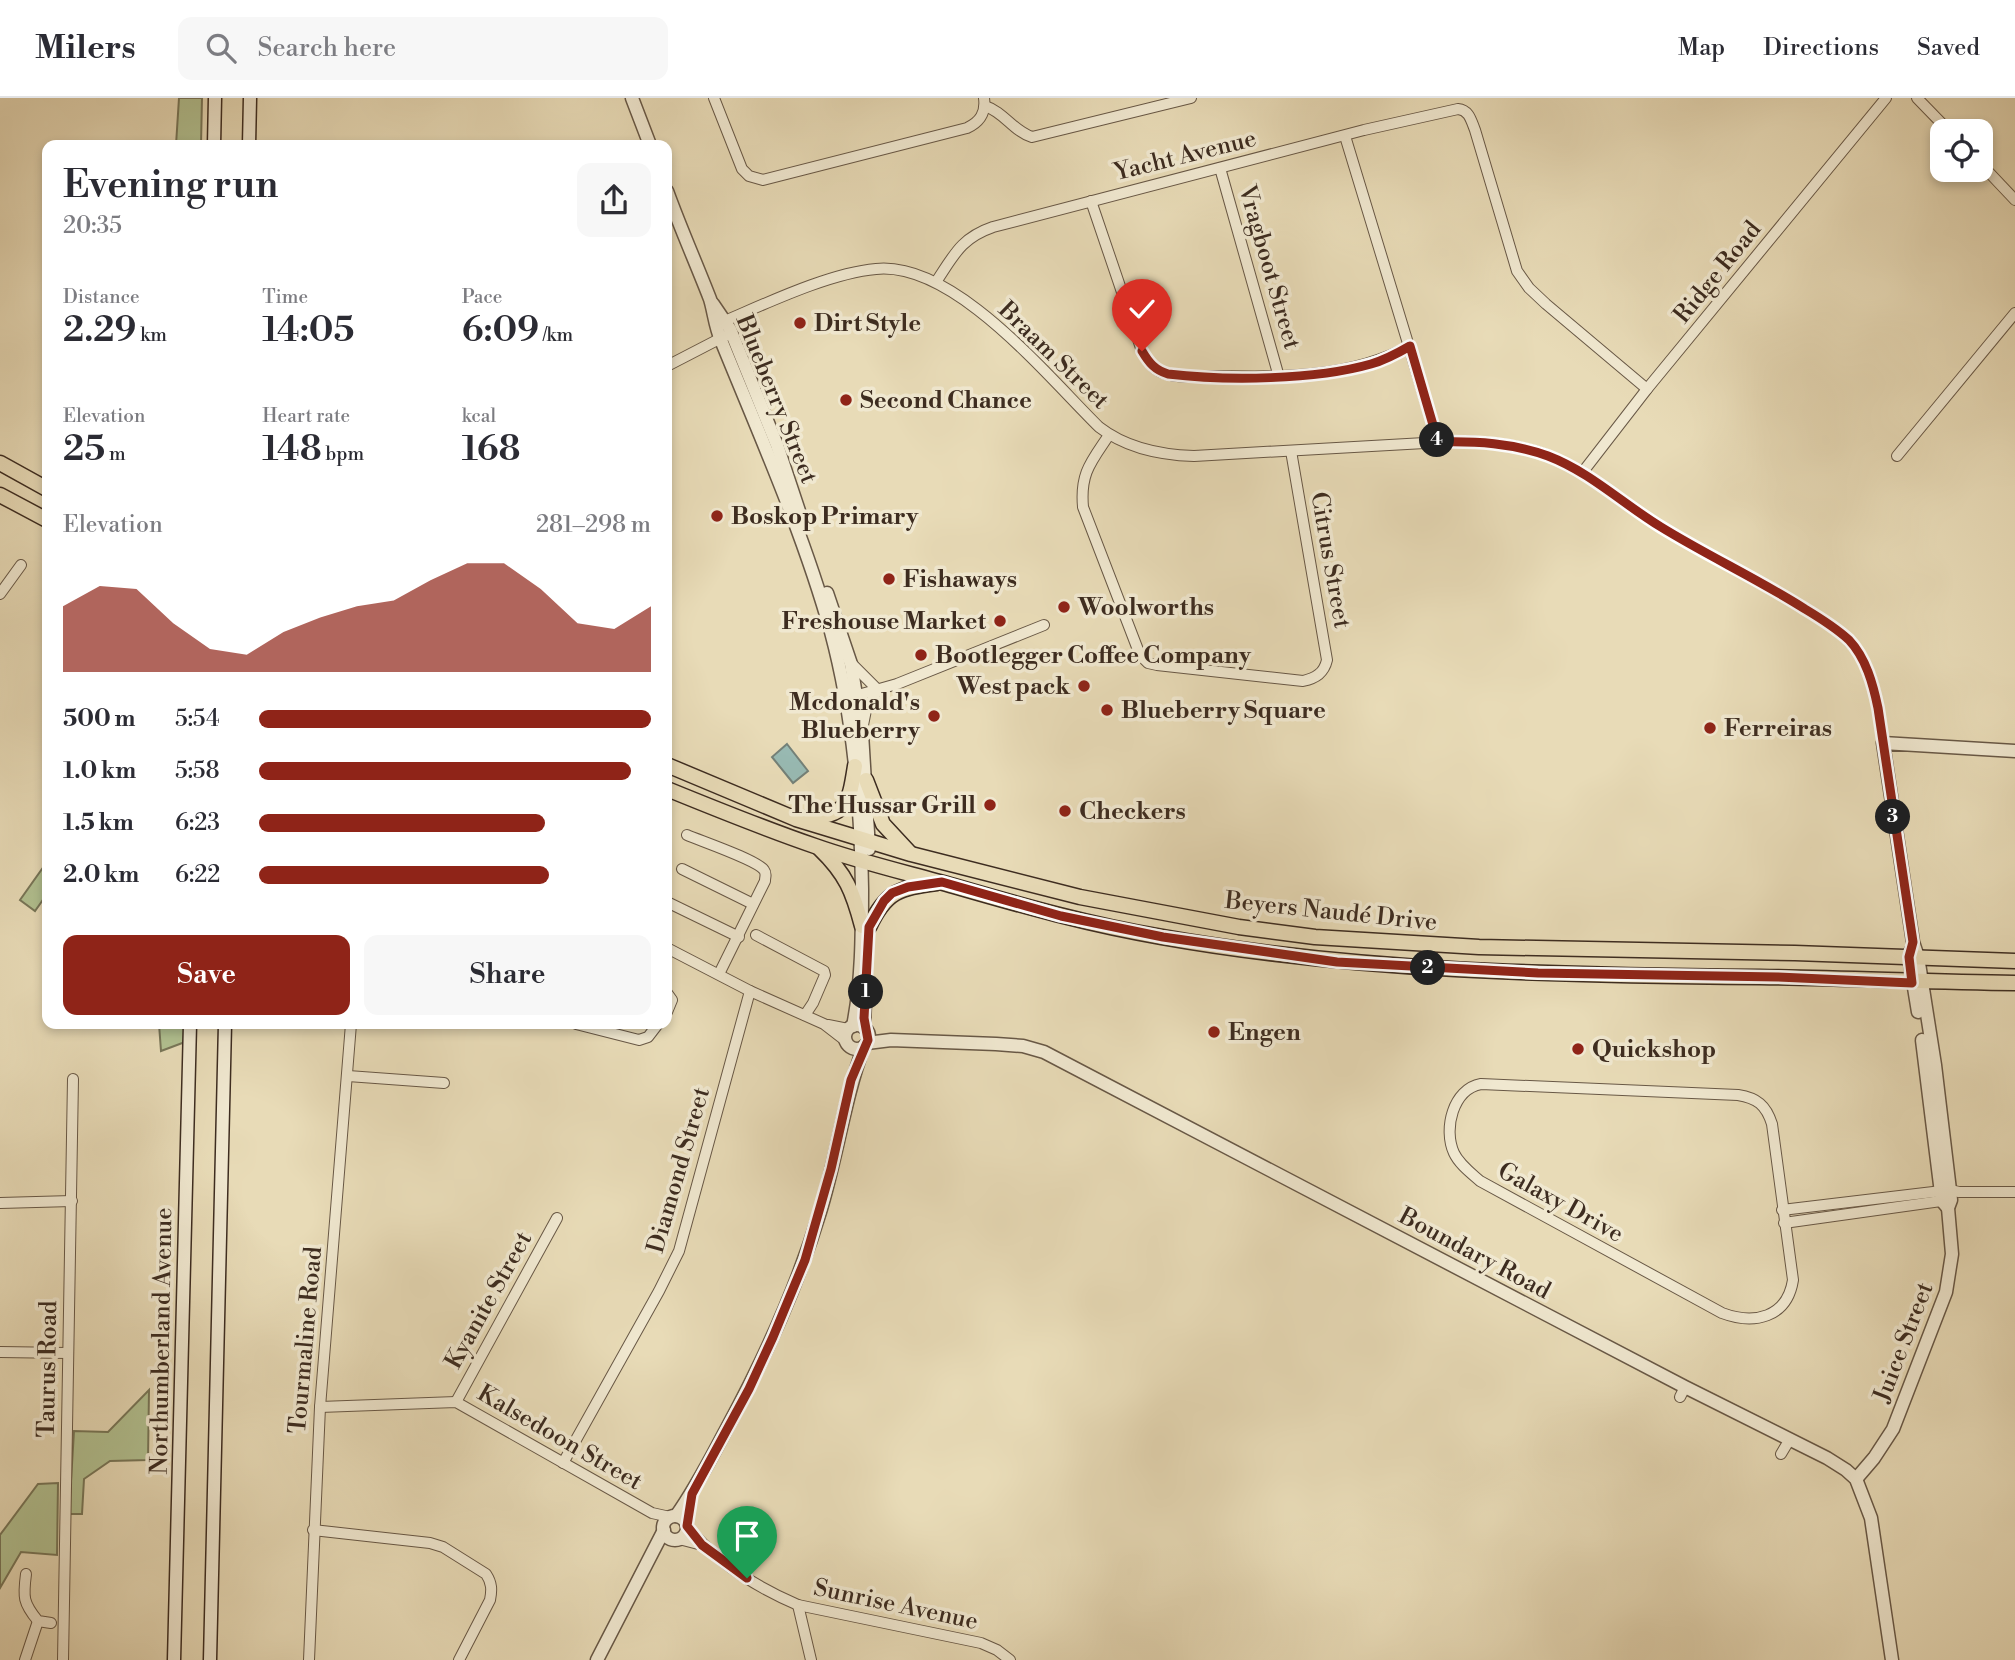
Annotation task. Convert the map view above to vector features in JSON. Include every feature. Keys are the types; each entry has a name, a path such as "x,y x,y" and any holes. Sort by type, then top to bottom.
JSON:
{"main road":[{"path":"0,463 42,486"},
{"path":"0,495 42,517"},
{"path":"796,819 838,813 850,797 855,766"},
{"name":"Beyers Naudé Drive","path":"672,767 796,819 911,854 1080,897 1164,915 1315,937 1479,947 1913,952 2015,961"},
{"path":"866,780 883,824 911,854"},
{"name":"Beyers Naudé Drive","path":"672,791 817,847 1061,916 1149,935 1337,962 1538,973 2015,983"},
{"path":"817,847 844,875 866,926"},
{"path":"866,926 892,893 908,887 942,882"}],"street":[{"path":"214,140 215,98"},
{"path":"249,140 250,98"},
{"path":"632,98 648,140"},
{"path":"714,98 742,169 749,176 763,180 967,128 981,118 985,102 1024,135 1032,137 1191,98"},
{"name":"Ridge Road","path":"1582,474 1647,389 1886,98"},
{"path":"1917,98 1937,119"},
{"name":"Yacht Avenue","path":"936,282 962,244 970,237 993,227 1458,109 1467,112 1475,130 1522,280 1546,304 1647,389"},
{"path":"1345,136 1438,442"},
{"name":"Vragboot Street","path":"1220,168 1279,377"},
{"path":"1993,177 2015,200"},
{"path":"1091,201 1142,351 1159,372 1181,376 1279,377 1326,373 1373,364 1410,346"},
{"name":"Blueberry Street","path":"672,204 711,301 777,445 851,664 850,697 855,766 864,841"},
{"name":"Braam Street","path":"721,323 850,273 895,269 936,282 997,326 1108,435 1142,449 1177,456 1438,442 1486,442 1518,447 1550,457 1582,474"},
{"path":"1896,456 2015,313"},
{"path":"672,363 726,335"},
{"name":"Blueberry Street","path":"726,335 750,410 813,577 862,733 866,780 864,841"},
{"name":"Citrus Street","path":"1108,435 1084,476 1081,487 1083,507 1140,655 1144,660 1157,665 1303,681 1319,674 1325,668 1326,660 1291,451"},
{"name":"Juice Street","path":"1582,474 1660,527 1827,623 1849,641 1864,662 1872,683 1913,952 1927,1074 1949,1197 1952,1254 1946,1292 1893,1429 1856,1479"},
{"path":"0,594 21,565"},
{"path":"850,697 878,690 1044,625"},
{"path":"851,664 878,690"},
{"path":"862,733 866,710 878,690"},
{"path":"1883,743 2015,751"},
{"path":"687,835 762,867 765,873 765,881 719,974"},
{"path":"597,1660 650,1559 692,1494 749,1389 801,1270 831,1169 851,1080 866,926 864,841"},
{"path":"682,869 753,904"},
{"path":"672,904 739,937"},
{"path":"756,935 824,971 825,975 813,1003 805,1015"},
{"name":"Boundary Road","path":"672,950 750,991 824,1024 854,1033 891,1040 1023,1046 1044,1052 1683,1392 1827,1458 1856,1479"},
{"name":"Diamond Street","path":"563,1463 665,1281 679,1251 750,991"},
{"name":"Northumberland Avenue","path":"174,1660 190,1029"},
{"path":"209,1660 225,1029"},
{"name":"Tourmaline Road","path":"309,1660 320,1407 351,1029"},
{"path":"597,1029 643,1040 653,1029"},
{"path":"851,1080 869,1037 854,1033"},
{"name":"Boundary Road","path":"865,1045 891,1040"},
{"path":"348,1076 444,1083"},
{"name":"Taurus Road","path":"63,1660 74,1079"},
{"name":"Galaxy Drive","path":"1482,1083 1751,1097 1764,1107 1772,1124 1784,1223 1793,1280 1791,1292 1785,1303 1771,1313 1758,1318 1736,1318 1480,1181 1456,1157 1452,1149 1452,1111 1463,1093 1482,1083"},
{"path":"1782,1210 2015,1192"},
{"path":"1784,1223 1949,1197"},
{"path":"0,1203 72,1200"},
{"name":"Kyanite Street","path":"456,1402 557,1217"},
{"path":"0,1352 68,1353"},
{"name":"Kalsedoon Street","path":"320,1407 456,1402 674,1523"},
{"path":"1781,1454 1790,1439"},
{"path":"1856,1479 1871,1518 1892,1660"},
{"path":"650,1559 686,1532 674,1523"},
{"name":"Sunrise Avenue","path":"674,1523 747,1578 778,1597 798,1605 981,1643 1010,1660"},
{"path":"313,1530 430,1543 443,1547 486,1574 491,1581 490,1600 458,1660"},
{"name":"Sunrise Avenue","path":"677,1539 702,1545"},
{"path":"26,1574 26,1606 38,1620 51,1623"},
{"path":"798,1605 811,1660"},
{"path":"25,1660 38,1620"}],"green space":[{"path":"179,98 202,98 201,140 176,140"},
{"path":"42,869 42,901 35,911 20,900"},
{"path":"159,1029 185,1029 185,1042 161,1051"},
{"path":"149,1390 148,1460 110,1461 84,1479 82,1514 69,1514 74,1431 108,1432"},
{"path":"58,1483 57,1555 21,1552 0,1588 0,1535 38,1484"}],"water":[{"path":"787,744 808,771 793,783 772,757"}],"place":[{"name":"Dirt Style","path":"800,323"},
{"name":"Second Chance","path":"846,400"},
{"name":"Boskop Primary","path":"717,516"},
{"name":"Fishaways","path":"889,579"},
{"name":"Woolworths","path":"1064,607"},
{"name":"Freshouse Market","path":"1000,621"},
{"name":"Bootlegger Coffee Company","path":"921,655"},
{"name":"West pack","path":"1084,686"},
{"name":"Blueberry Square","path":"1107,710"},
{"name":"Mcdonald's Blueberry","path":"934,716"},
{"name":"Ferreiras","path":"1710,728"},
{"name":"The Hussar Grill","path":"990,805"},
{"name":"Checkers","path":"1065,811"},
{"name":"Engen","path":"1214,1032"},
{"name":"Quickshop","path":"1578,1049"}],"route":[{"path":"747,1578 702,1545 687,1526 692,1494 749,1389 805,1260 831,1169 851,1080 868,1040 864,1018 869,927 884,901 892,893 908,887 942,882 1061,916 1163,937 1337,962 1538,973 1778,977 1912,983 1909,957 1913,942 1878,708 1864,662 1849,641 1827,623 1789,599 1660,527 1582,474 1550,457 1518,447 1486,442 1438,442 1410,346 1373,364 1326,373 1279,377 1168,374 1159,372 1151,365 1142,351"}]}
